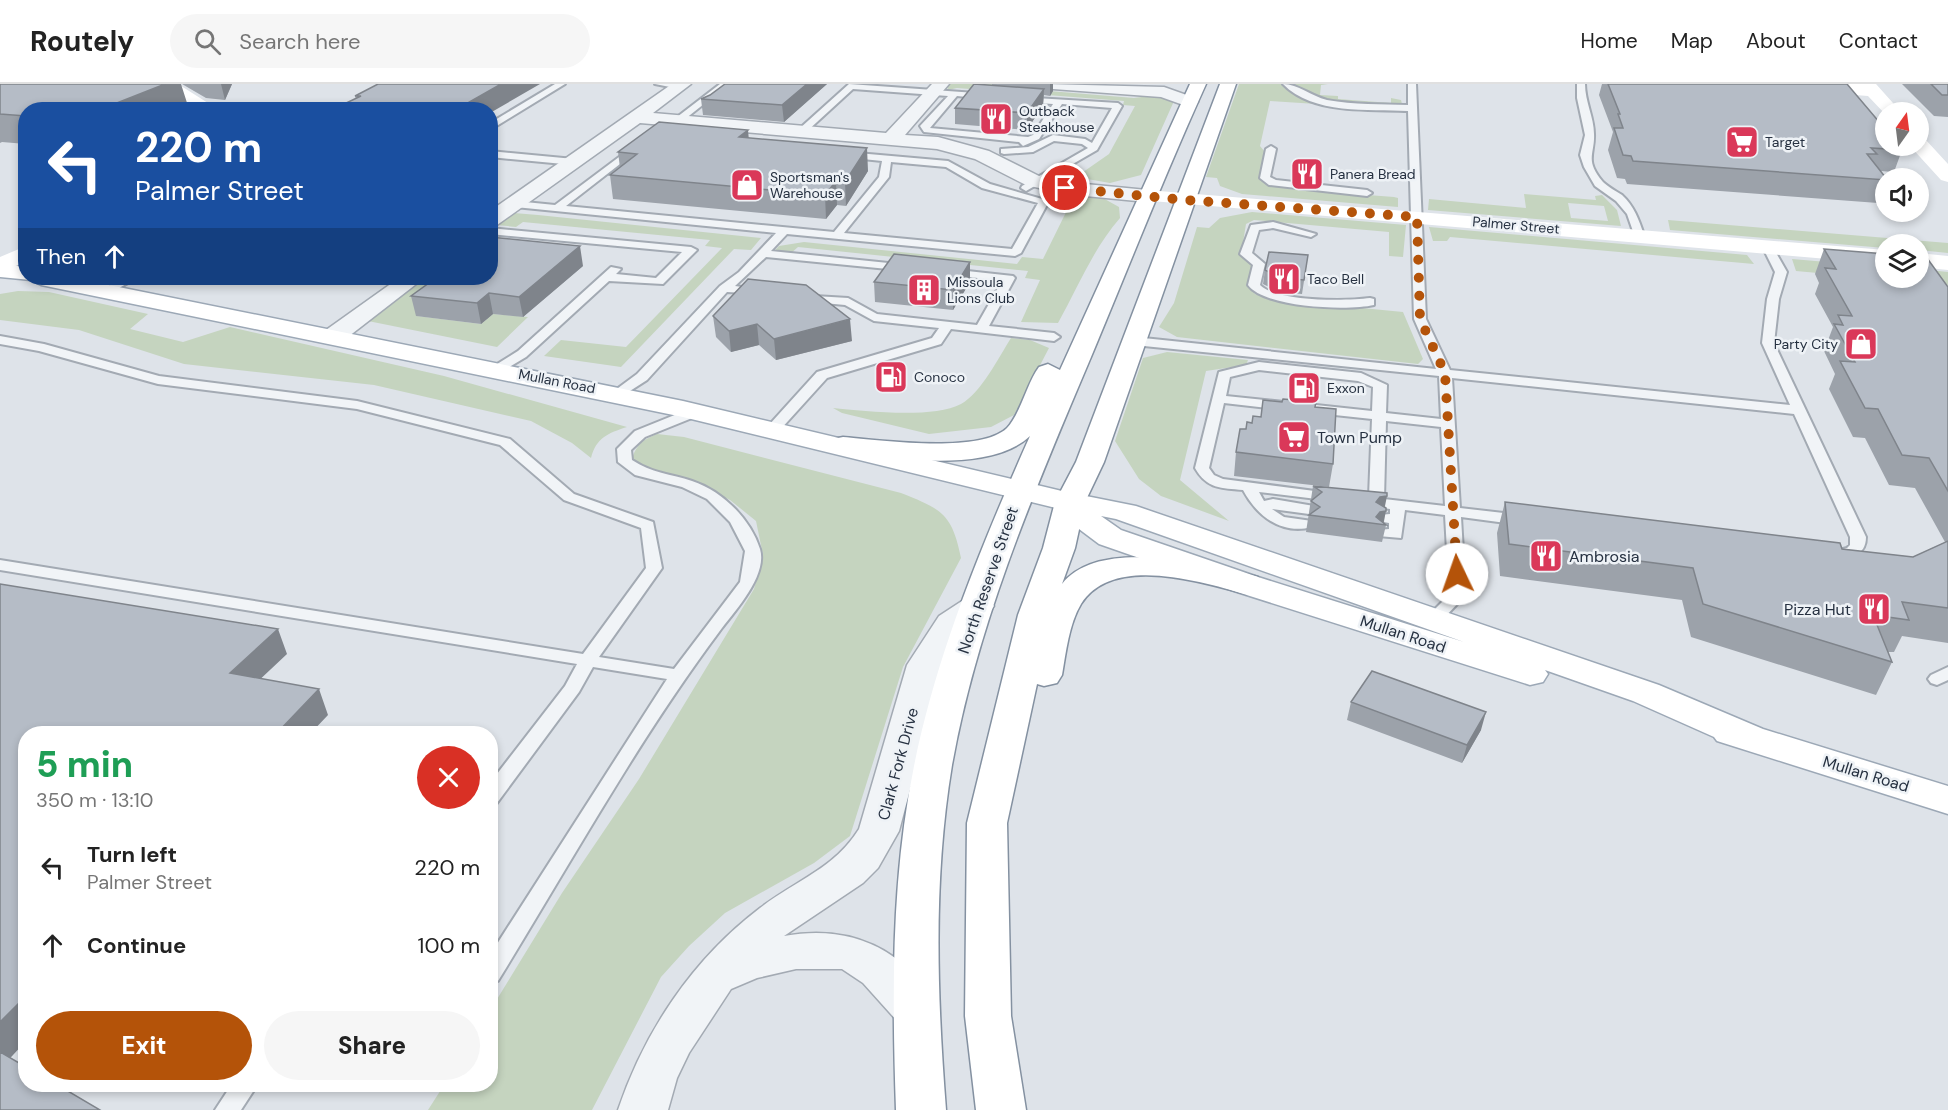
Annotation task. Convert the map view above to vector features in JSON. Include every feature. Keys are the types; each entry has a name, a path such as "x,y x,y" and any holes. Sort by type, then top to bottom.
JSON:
{"main road":[{"path":"166,84 197,102"},
{"path":"1001,1110 988,1016 987,823 1035,615 1059,548 1070,502 1090,462 1228,84"},
{"path":"1780,84 1870,87 1883,102"},
{"name":"North Reserve Street","path":"921,1110 914,1009 920,869 928,802 943,718 977,606 1021,489 1194,90"},
{"path":"1929,155 1948,176"},
{"name":"Palmer Street","path":"1147,196 1875,256"},
{"path":"843,445 948,452 992,446 1012,440 1019,432 1101,262 1135,227"},
{"path":"0,268 18,258"},
{"path":"1929,261 1948,263"},
{"path":"0,268 18,272"},
{"name":"Mullan Road","path":"76,285 335,335 619,394 774,428 1070,502 1130,513 1435,617 1646,693 1750,738"},
{"name":"Mullan Road","path":"1070,502 1086,520 1110,537 1246,584 1650,711 1750,738 1948,800"},
{"path":"987,823 1022,767 1052,643 1064,604 1076,586 1108,570 1145,567 1188,569 1246,584"}],"street":[{"path":"1053,84 1164,92 1194,90"},
{"path":"499,213 682,85"},
{"path":"891,139 943,90"},
{"path":"636,117 938,143 996,155 1005,169 1037,182 1065,188 1147,196"},
{"path":"335,335 403,285"},
{"name":"Clark Fork Drive","path":"643,1110 653,1078 672,1040 715,976 733,955 777,918 848,872 863,857 879,831 924,665 951,623 977,606"},
{"path":"715,976 768,955 798,950 852,955 864,959 883,974 914,1009"}],"lane":[{"path":"498,122 561,84"},
{"path":"659,84 682,85"},
{"path":"661,133 725,84"},
{"path":"1287,84 1301,95 1328,102 1411,108"},
{"path":"1412,84 1411,108 1420,319 1445,373 1453,512 1456,584 1453,600 1435,617"},
{"path":"1581,84 1581,98 1590,135 1585,155 1589,167 1599,184 1620,199 1632,214 1639,235"},
{"path":"802,131 851,86 943,90 1000,97"},
{"path":"943,90 925,126 927,130 1029,140"},
{"path":"1012,98 1118,106 1094,148 1014,194"},
{"path":"996,155 1036,137 1059,102"},
{"path":"557,208 649,138"},
{"path":"996,155 1030,150 1053,138 1085,142 1094,148"},
{"path":"874,158 891,139"},
{"path":"1271,149 1265,178 1273,183 1367,193"},
{"path":"498,154 540,155 573,162"},
{"path":"499,213 557,208 1015,253 1044,201 986,186 948,164 839,155"},
{"path":"836,236 884,177 887,159"},
{"path":"1311,234 1273,225 1255,227 1246,254 1259,264 1254,285 1258,290 1274,295 1351,304 1370,302"},
{"path":"619,394 642,376 724,288 743,274 785,230"},
{"path":"498,232 691,249 659,282 611,272 522,354 499,369"},
{"path":"1767,246 1780,272 1775,290 1768,343 1858,537 1858,546 1851,552 1837,556 1816,555"},
{"path":"763,253 1009,278 981,329"},
{"path":"106,291 118,285"},
{"path":"724,288 767,293"},
{"path":"789,295 848,302 874,317 1054,337"},
{"path":"774,428 822,375 937,341 947,325"},
{"path":"0,340 40,347 158,380 357,405 505,442 569,497 648,525 654,568 588,660 573,688 498,787"},
{"path":"1134,341 1307,369 1338,378 1360,377 1380,385 1376,502 1390,519 1453,512 1533,522"},
{"path":"1376,502 1220,483 1208,478 1203,468 1224,375 1259,366 1275,372 1307,369 1445,373 1799,410"},
{"path":"1220,399 1270,400 1335,407 1380,417 1448,424"},
{"path":"498,962 678,675 748,582 753,551 737,520 712,496 687,484 640,472 625,462 624,449 640,434 697,411"},
{"path":"1250,487 1260,507 1280,521 1308,516"},
{"path":"0,565 678,675"},
{"path":"227,1110 240,1092"}],"green space":[{"path":"947,84 1003,84 1049,91 1134,98 1156,95 1174,101 1141,175 1110,183 1076,177 1109,154 1135,106 1123,105 1124,101 957,88 948,90"},
{"path":"1239,84 1283,84 1300,95 1332,105 1270,101 1260,146 1265,152 1260,178 1289,189 1394,197 1398,198 1398,207 1242,194 1220,186 1217,178 1206,177"},
{"path":"1294,84 1328,84 1321,85 1320,95 1338,96 1338,99 1391,103 1391,98 1401,100 1402,104 1327,100 1303,91"},
{"path":"1524,194 1596,200 1595,196 1602,195 1617,210 1621,226 1428,210 1429,199 1526,208","holes":["1568,203 1604,206 1608,221 1571,218"]},
{"path":"1074,196 1101,197 1119,207 1120,218 1094,255 1058,323 1021,322 1040,280 1025,278 1028,271 798,247 790,254 773,252 779,246 804,242 1017,264 1022,257 1043,259"},
{"path":"1252,212 1406,225 1403,257 1389,256 1389,232 1254,220 1246,224 1241,255 1252,266 1251,288 1255,294 1269,299 1403,312 1423,359 1418,364 1177,337 1159,327 1174,303 1197,227 1209,228 1220,218"},
{"path":"514,213 761,238 751,250 734,249 621,367 544,356 561,340 626,347 722,248 705,246 710,240 523,222 516,227 498,224"},
{"path":"1668,220 1875,237 1875,247 1670,230"},
{"path":"1429,227 1747,255 1754,264 1450,237 1447,241 1433,241"},
{"path":"1929,241 1948,243 1948,253 1929,251"},
{"path":"1792,259 1875,266 1875,278 1796,271"},
{"path":"1929,270 1948,272 1948,285 1929,283"},
{"path":"417,285 458,285 417,316 481,324 493,314 528,317 497,347 368,321"},
{"path":"18,291 49,292 148,314 130,329 183,342 230,327 444,376 627,427 604,437 596,446 591,458 572,443 531,421 374,385 184,364 79,330 0,320 0,294"},
{"path":"1011,338 1030,340 1049,348 1014,415 991,427 929,434 842,413 833,408 916,413 949,409 961,404 976,392"},
{"path":"1167,352 1248,360 1246,365 1206,371 1180,480 1229,521 1161,496 1139,479 1115,441 1143,358"},
{"path":"657,434 684,437 901,493 926,504 943,515 953,531 961,558 903,667 850,836 814,863 725,913 689,946 661,977 592,1110 428,1110 440,1092 498,1092 498,998 562,893 639,779 754,589 763,555 756,521 730,500 692,481 639,465 632,458 636,449 645,440"}],"building":[{"path":"0,84 165,84 119,102 18,102 18,115 0,114"},
{"path":"378,84 501,84 470,102 348,102 361,96 355,96"},
{"path":"725,84 807,84 782,105 701,99"},
{"path":"974,84 1044,89 1027,113 955,108"},
{"name":"Target","path":"1608,84 1847,84 1875,117 1875,148 1871,148 1875,154 1867,154 1878,168 1875,168 1875,179 1633,161 1631,156 1623,155 1614,128 1623,128 1618,114 1620,114"},
{"path":"1931,84 1948,84 1948,95 1942,95"},
{"path":"659,122 748,130 739,137 867,148 845,182 836,181 825,195 610,175 637,154 618,152"},
{"path":"498,238 580,246 519,297 489,293 477,303 411,296 426,285 498,285"},
{"path":"1824,249 1875,253 1875,288 1929,288 1929,261 1948,287 1948,491 1929,458 1902,455 1878,409 1865,408 1840,361 1855,362 1834,324 1843,325 1838,315 1852,316 1825,268 1836,269"},
{"path":"1269,252 1308,255 1304,280 1281,278 1265,270"},
{"path":"894,254 970,262 953,290 874,282"},
{"path":"748,279 806,285 850,319 774,339 757,324 729,331 713,316"},
{"path":"1283,399 1316,402 1315,407 1336,409 1333,464 1236,452 1240,429 1246,429 1247,422 1252,423 1253,416 1261,417 1263,400 1282,402"},
{"path":"1313,486 1387,493 1387,496 1380,497 1376,502 1386,508 1386,511 1380,512 1376,517 1386,525 1309,515 1320,507 1311,501 1322,492"},
{"path":"1505,502 1840,543 1842,549 1913,557 1948,541 1948,608 1902,602 1909,620 1873,615 1892,662 1703,604 1693,568 1509,544"},
{"path":"0,584 278,629 230,673 319,689 284,726 18,726 18,1004 0,1022"},
{"path":"1372,671 1486,712 1467,745 1351,702"},
{"path":"0,1052 18,1062 18,1092 70,1092 100,1110 0,1110"}],"place":[{"name":"Outback Steakhouse","path":"996,119"},
{"name":"Target","path":"1742,142"},
{"name":"Panera Bread","path":"1307,174"},
{"name":"Sportsman's Warehouse","path":"747,185"},
{"name":"Taco Bell","path":"1284,279"},
{"name":"Missoula Lions Club","path":"924,290"},
{"name":"Party City","path":"1861,344"},
{"name":"Conoco","path":"891,377"},
{"name":"Exxon","path":"1304,388"},
{"name":"Town Pump","path":"1294,437"},
{"name":"Ambrosia","path":"1546,556"},
{"name":"Pizza Hut","path":"1874,609"}],"route":[{"path":"1065,188 1185,200 1417,217 1420,319 1445,373 1457,574"}]}
